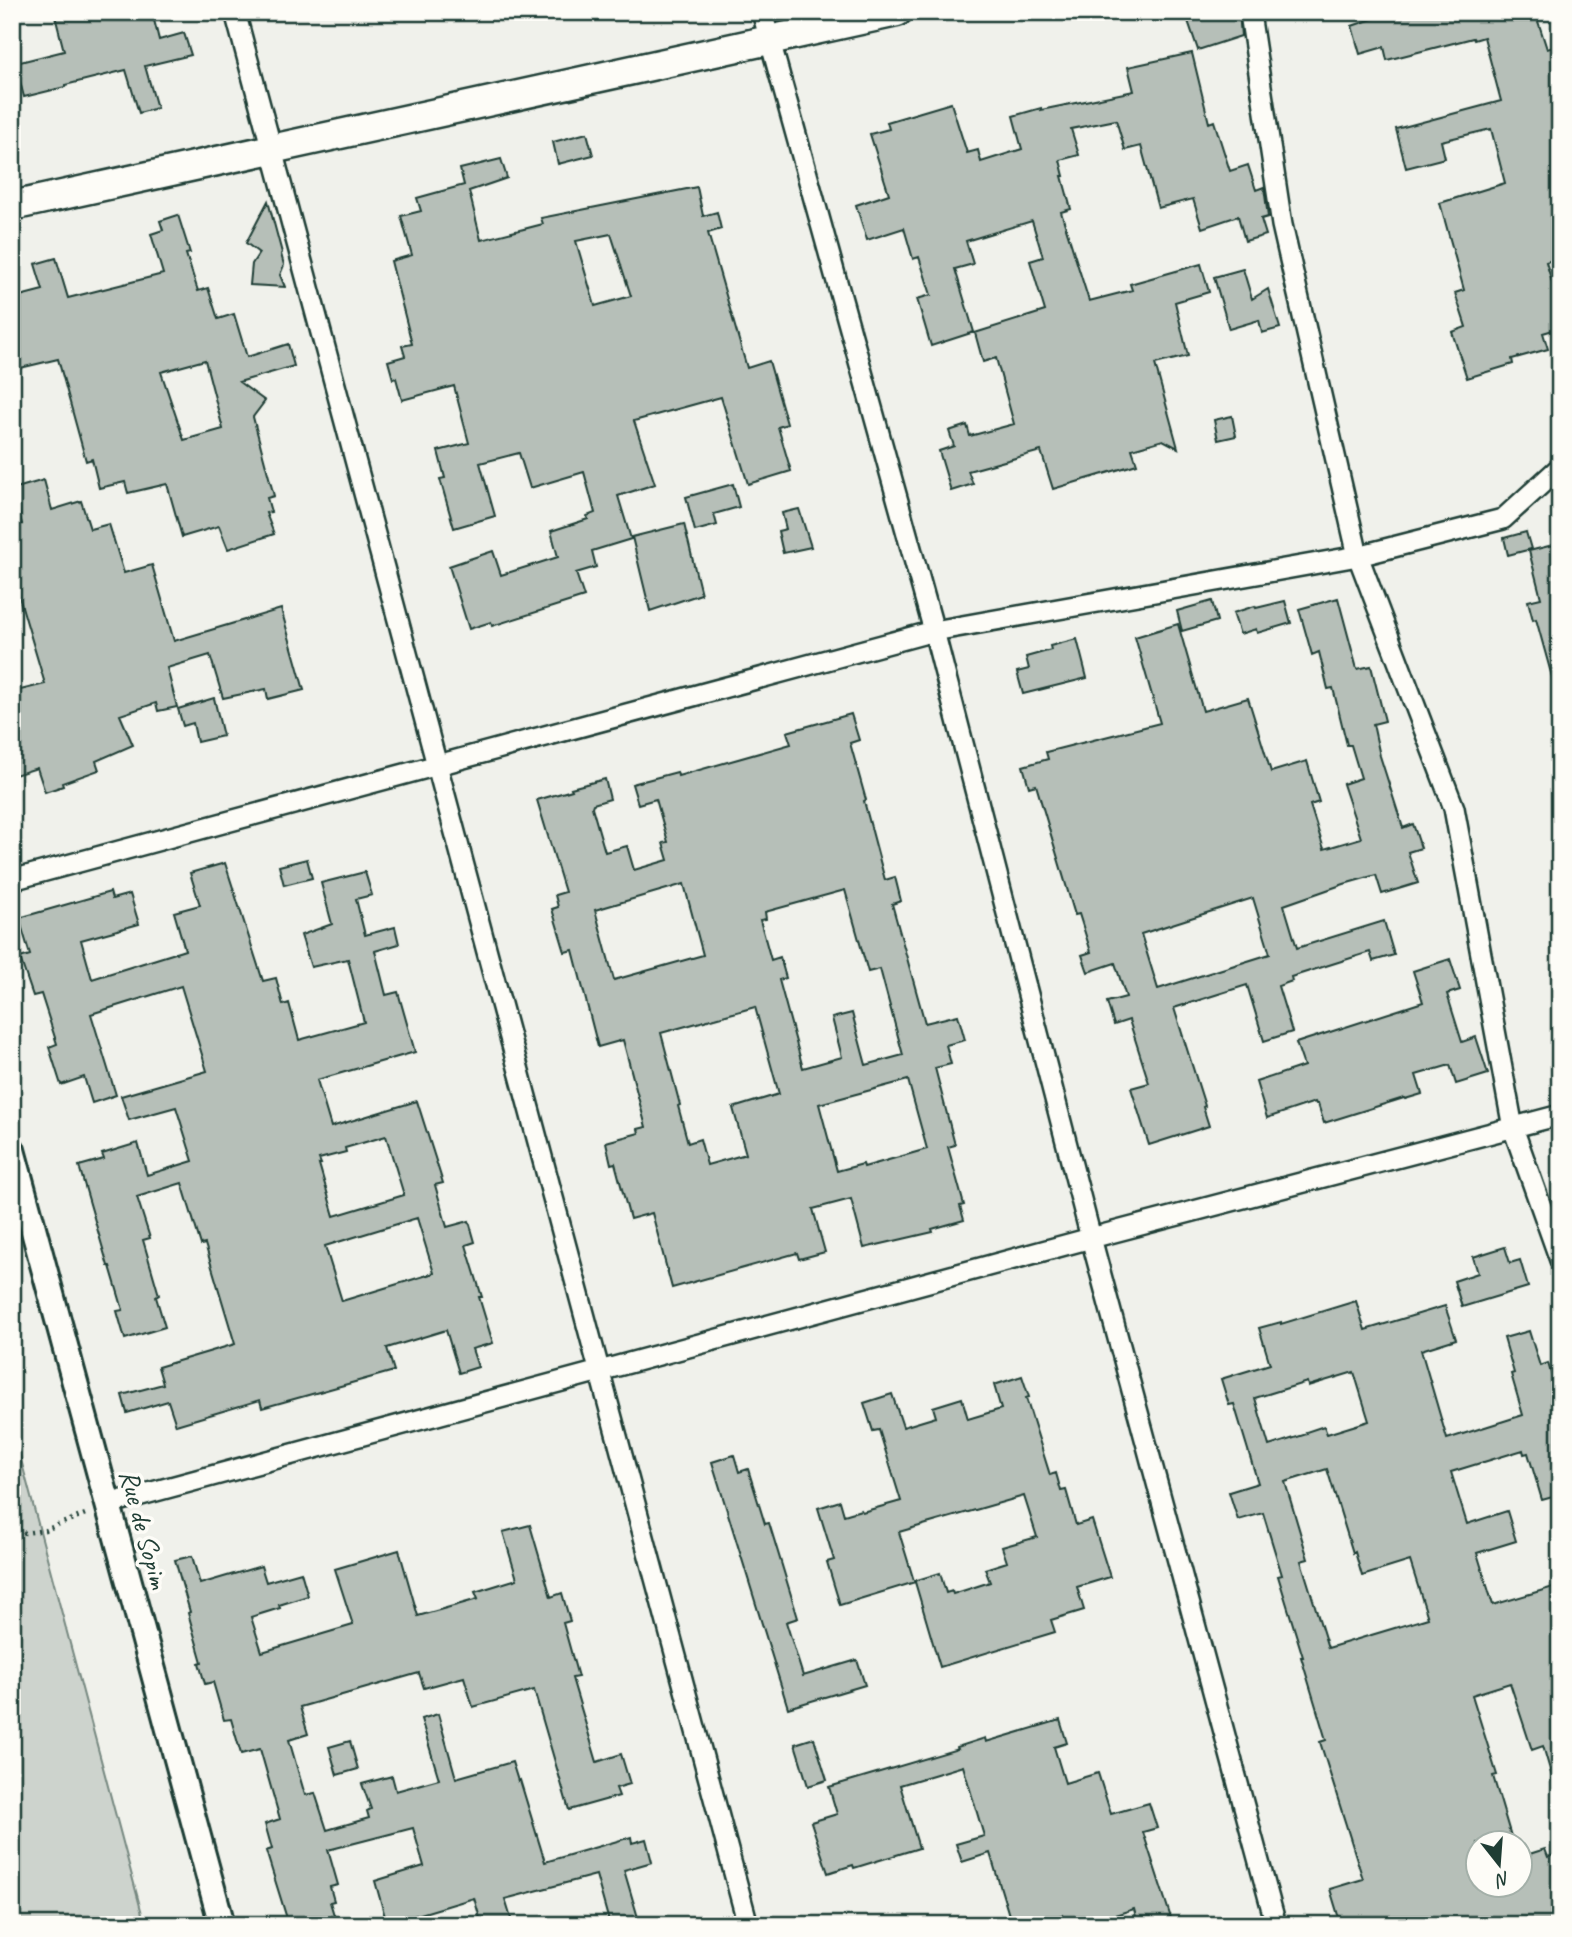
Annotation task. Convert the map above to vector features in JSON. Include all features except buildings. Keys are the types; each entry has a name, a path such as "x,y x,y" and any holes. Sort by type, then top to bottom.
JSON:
{"main road":[{"path":"12,206 897,12"}],"street":[{"path":"234,12 748,1925"},
{"path":"762,12 934,631 1091,1238 1276,1925"},
{"path":"1251,12 1282,225 1358,556 1454,808 1513,1128 1560,1260"},
{"path":"12,880 934,631 1358,556 1503,519 1560,467"},
{"path":"108,1504 1091,1238 1560,1115"},
{"name":"Rue de Sopim","path":"12,1150 222,1925"}],"path":[{"path":"12,1524 25,1533 45,1530 108,1504"}],"shaded area":[{"path":"12,1426 145,1925 12,1925"}]}
